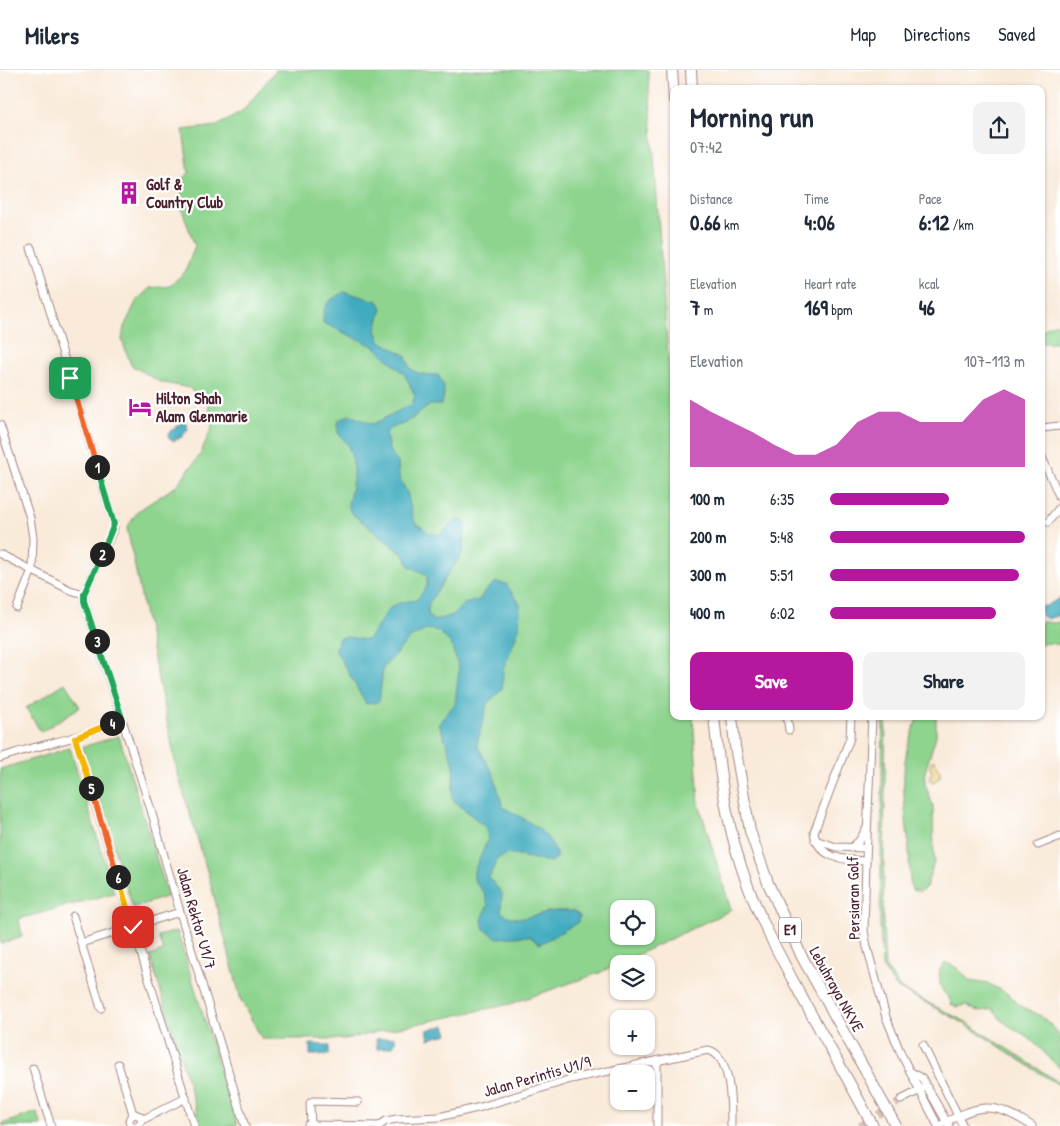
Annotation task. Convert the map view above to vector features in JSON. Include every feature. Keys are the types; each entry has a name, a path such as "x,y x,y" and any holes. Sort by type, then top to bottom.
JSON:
{"highway":[{"path":"672,70 673,85"},
{"path":"691,70 692,85"},
{"name":"E1","path":"714,720 720,779 725,806 740,864 749,890 784,964 873,1126"},
{"name":"Lebuhraya NKVE","path":"733,720 750,831 768,883 802,957 896,1126"}],"street":[{"path":"0,554 70,590 84,594 114,528 31,248"},
{"path":"0,425 30,518 33,538 32,570 17,608"},
{"path":"1045,428 1060,426"},
{"path":"1045,463 1058,487 1060,498"},
{"path":"1048,522 1060,507"},
{"name":"Jalan Rektor U1/7","path":"84,594 84,601 151,810 245,1126"},
{"path":"0,758 75,738 106,727 122,718"},
{"path":"788,720 789,730"},
{"path":"851,720 850,738 814,828 815,840 821,849 834,858 866,861"},
{"name":"Persiaran Golf","path":"872,720 864,931 886,1017 902,1056 948,1124"},
{"path":"75,738 194,1126"},
{"path":"851,848 862,836 867,823"},
{"path":"1038,845 1060,836"},
{"path":"815,840 836,847 866,848"},
{"path":"834,858 836,847"},
{"path":"852,860 862,871 865,892"},
{"path":"81,943 180,912"},
{"path":"73,916 101,1008"},
{"path":"923,1045 964,1126"},
{"name":"Jalan Perintis U1/9","path":"310,1125 379,1126 386,1121 439,1117 481,1107 571,1079 708,1050 720,1056 724,1067 731,1096 731,1126"},
{"path":"657,1126 657,1065 659,1060"},
{"path":"118,1064 133,1114 129,1119 134,1125 186,1098"},
{"path":"33,1068 51,1126"},
{"path":"901,1100 923,1088"},
{"name":"Persiaran Golf","path":"923,1088 938,1126"},
{"path":"310,1125 310,1103 313,1101 358,1102"},
{"path":"938,1126 948,1124 958,1115 973,1109 988,1107 1003,1110 1032,1126"}],"green space":[{"path":"276,70 648,70 670,387 670,720 693,720 699,804 731,910 637,955 610,955 610,968 599,973 510,1004 345,1039 262,1039 241,1000 210,881 177,771 127,528 138,511 176,486 200,455 212,427 208,404 189,388 160,382 131,365 122,340 124,327 137,300 150,288 170,286 185,272 195,246 181,207 181,181 189,173 183,130 217,126 242,112"},
{"path":"1060,324 1060,343 1045,343 1045,328 1047,326"},
{"path":"1045,622 1060,622 1060,645 1045,644"},
{"path":"65,683 80,707 41,732 26,708"},
{"path":"883,720 886,720 883,922 885,967 901,989 966,1022 1060,1083 1060,1086 965,1024 896,987 882,967 880,922"},
{"path":"916,720 936,720 936,736 925,772 925,784 933,806 934,862 926,887 920,892 912,890 910,880 904,787 907,749"},
{"path":"119,736 168,896 133,908 82,747"},
{"path":"70,748 114,893 19,919 22,937 0,944 0,769"},
{"path":"177,931 237,1124 236,1126 201,1126 150,956 163,951 158,936"},
{"path":"945,963 955,967 969,981 989,984 1010,995 1019,1005 1041,1016 1053,1027 1060,1037 1060,1068 1036,1044 1006,1024 993,1009 979,1011 967,1005 957,1007 951,1004 942,990 939,977 940,969"},
{"path":"37,1112 42,1126 3,1126 2,1124"}],"sand":[{"path":"934,760 940,772 940,777 933,782 929,779 932,771 930,767 931,762"}],"water":[{"path":"344,292 378,301 382,308 376,330 380,341 405,355 411,369 420,374 438,375 443,386 444,397 441,405 430,405 405,424 393,427 386,434 389,450 398,463 399,477 407,492 414,521 429,533 439,535 458,519 466,523 463,552 429,603 428,613 433,621 453,615 464,604 479,600 485,591 496,582 506,584 520,604 519,629 503,670 502,689 487,704 477,745 494,775 503,807 544,834 550,841 557,858 551,862 508,854 498,858 489,878 502,893 501,912 507,916 519,918 557,911 573,911 580,916 577,923 540,944 529,936 498,938 484,929 482,920 488,905 484,893 474,880 474,871 488,839 485,827 452,799 454,765 439,723 455,704 459,669 451,644 438,631 428,629 410,638 383,668 379,702 366,704 335,649 339,638 347,637 367,640 390,608 400,603 417,600 427,586 427,575 409,566 404,555 351,513 348,505 353,479 353,461 348,445 338,433 338,421 349,415 373,424 412,404 415,396 405,375 375,347 323,323 327,304"},
{"path":"182,422 186,423 188,429 182,437 174,441 169,439 168,434"},
{"path":"1060,598 1060,615 1048,619 1045,618 1046,606"},
{"path":"445,1025 448,1034 429,1039 427,1030"},
{"path":"395,1037 396,1042 392,1047 377,1049 376,1039"},
{"path":"310,1044 329,1045 329,1055 310,1055"}],"tunnel":[{"path":"860,1126 901,1100"}],"place":[{"name":"Golf & Country Club","path":"129,193"},
{"name":"Hilton Shah Alam Glenmarie","path":"140,407"}],"route":[{"path":"70,378 114,524 114,528 84,594 84,601 122,718 106,727 75,738 133,927"}]}
